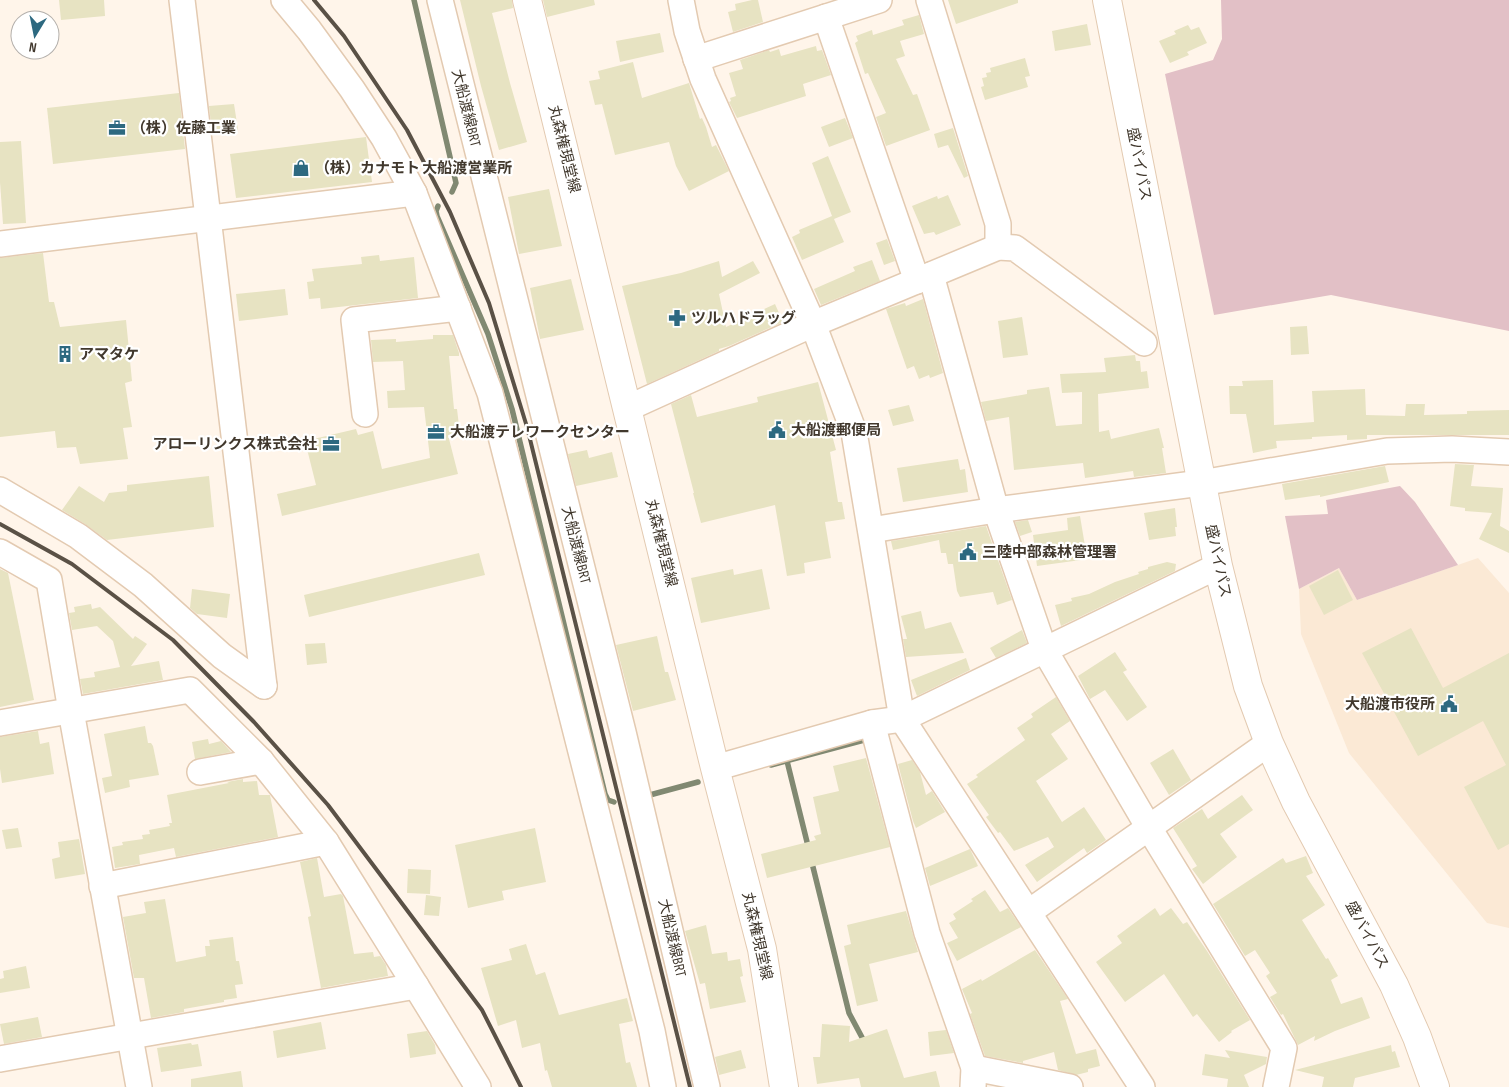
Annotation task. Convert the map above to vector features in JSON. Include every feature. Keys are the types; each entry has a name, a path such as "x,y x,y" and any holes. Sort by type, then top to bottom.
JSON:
{"main road":[{"name":"丸森権現堂線","path":"527,0 715,768 762,949 784,1087"},
{"name":"盛バイパス","path":"1107,0 1218,566 1248,686 1269,743 1296,802 1394,985 1417,1037 1434,1087"}],"street":[{"path":"0,490 78,536 129,574 222,656 264,686 182,0"},
{"path":"284,0 352,88 384,138 414,193 490,393 502,434 647,1012 663,1087"},
{"path":"681,0 687,31 703,78 813,324 854,432 902,719 1144,1086"},
{"path":"696,59 878,0"},
{"path":"929,0 998,224 998,247"},
{"name":"大船渡線BRT","path":"439,1 623,732 708,1087"},
{"path":"826,17 924,278 996,510 1044,649 1149,828 1284,1048 1276,1087"},
{"path":"0,244 414,193"},
{"path":"628,408 813,324 998,247 1015,248 1144,344"},
{"path":"365,414 354,320 458,308"},
{"path":"871,530 996,510 1201,483 1387,451 1452,449 1509,452"},
{"path":"0,552 49,580 70,711 139,1087"},
{"path":"715,768 872,724 902,719 1218,566"},
{"path":"0,723 190,690 261,761 326,842 478,1087"},
{"path":"872,724 927,933 974,1077 1070,1087"},
{"path":"1029,912 1269,743"},
{"path":"200,772 261,761"},
{"path":"102,886 326,842"},
{"path":"0,1059 416,986"}],"shaded area":[{"path":"1221,0 1509,0 1509,331 1331,295 1214,315 1165,74 1213,60 1222,39"},
{"path":"1400,486 1415,502 1458,565 1357,600 1339,568 1299,589 1285,516 1328,514 1326,500"},
{"path":"1478,558 1509,593 1509,928 1487,923 1349,753 1301,634 1299,589 1339,568 1357,600"}],"building":[{"path":"59,0 104,0 105,16 61,20"},
{"path":"460,0 512,0 513,8 492,13 527,142 499,150"},
{"path":"543,0 594,0 595,5 547,17"},
{"path":"758,0 763,22 733,32 728,12 736,10 735,4"},
{"path":"948,0 1018,0 1018,3 956,24"},
{"path":"919,15 924,34 900,41 905,56 896,59 913,95 917,94 930,130 886,146 876,117 886,113 868,73 865,74 855,43 858,41 856,36 872,30 873,35 904,25 902,20"},
{"path":"1087,24 1091,45 1055,51 1052,31"},
{"path":"1188,25 1191,30 1199,27 1207,43 1187,52 1189,55 1170,63 1159,41 1176,34 1174,31"},
{"path":"660,33 664,52 620,62 616,41"},
{"path":"816,46 817,51 822,50 831,75 803,84 806,96 737,118 729,102 731,101 730,98 736,96 729,73 743,69 740,60 769,50 770,52 779,49 781,56"},
{"path":"1025,58 1030,76 1025,77 1028,87 985,100 981,87 984,86 982,78 987,77 986,73 991,72 990,68"},
{"path":"633,62 642,98 689,83 700,119 702,118 706,127 712,147 716,145 729,171 689,191 676,166 669,142 615,155 602,104 595,105 589,81 600,79 598,71"},
{"name":"（株）佐藤工業","path":"179,93 185,149 53,164 47,108"},
{"path":"234,104 238,130 212,133 209,106"},
{"path":"845,118 853,138 829,147 821,127"},
{"path":"953,128 968,176 964,178 948,145 938,148 934,134"},
{"name":"（株）カナモト 大船渡営業所","path":"366,137 372,182 236,198 230,154"},
{"path":"21,141 26,223 3,224 0,142"},
{"path":"828,156 851,212 834,219 844,242 802,260 792,237 800,233 799,230 832,216 812,163"},
{"path":"549,189 562,246 519,254 508,197"},
{"path":"948,195 961,225 936,235 934,232 924,234 912,206 937,196 938,199"},
{"path":"887,239 895,261 884,265 876,243"},
{"name":"アマタケ","path":"43,253 49,302 54,302 60,327 126,320 132,381 125,383 132,427 123,428 128,459 80,464 76,447 57,448 55,431 0,437 0,258"},
{"path":"379,255 380,261 414,257 418,298 321,309 320,298 309,299 307,282 314,281 312,269 362,264 361,257"},
{"path":"872,260 880,281 821,305 814,289 855,271 853,267"},
{"name":"ツルハドラッグ","path":"719,261 722,277 753,261 760,273 719,294 726,327 775,304 783,322 719,349 719,351 647,384 622,286 681,273"},
{"path":"571,279 584,330 540,339 530,288"},
{"path":"285,289 288,315 239,321 236,294"},
{"path":"923,299 943,373 930,378 929,375 919,379 914,366 907,369 886,309 905,303 906,306"},
{"path":"1022,317 1028,355 1003,358 998,321"},
{"path":"1307,326 1309,354 1291,355 1290,327"},
{"path":"433,335 453,335 459,353 459,356 449,356 454,409 457,409 460,434 448,435 458,474 282,516 277,494 316,485 305,441 356,429 358,435 373,431 382,469 430,458 424,407 388,408 387,391 405,390 403,361 373,362 371,340 396,339 396,342 433,339"},
{"path":"1135,355 1136,361 1140,361 1141,372 1147,371 1149,388 1098,394 1099,432 1109,430 1111,439 1159,428 1164,448 1162,448 1166,473 1134,477 1133,471 1085,478 1083,463 1014,470 1009,417 986,421 981,402 1027,394 1027,390 1049,387 1056,426 1082,424 1082,392 1062,393 1060,374 1106,372 1104,358"},
{"path":"1273,380 1274,425 1314,422 1312,391 1365,389 1366,415 1405,416 1406,404 1425,404 1424,415 1467,414 1467,411 1509,410 1509,435 1367,435 1367,439 1347,440 1347,435 1312,437 1312,439 1276,441 1277,448 1253,453 1246,414 1230,414 1229,386 1243,386 1242,381"},
{"path":"818,382 836,450 830,452 838,502 842,502 845,519 825,522 831,558 804,563 805,573 787,576 775,505 701,523 671,404 691,395 697,417 758,402 757,397"},
{"path":"909,405 914,421 893,426 888,410"},
{"path":"587,450 589,458 612,452 618,477 576,486 568,454"},
{"path":"958,459 960,470 965,469 968,492 903,502 897,468"},
{"path":"1455,464 1474,465 1471,486 1503,488 1500,526 1509,531 1509,553 1479,539 1492,513 1465,511 1465,508 1450,506"},
{"path":"1385,466 1389,482 1320,497 1320,495 1285,500 1282,484"},
{"path":"209,476 214,527 107,540 62,510 79,486 104,502 109,493 127,491 127,485"},
{"path":"1175,508 1176,536 1149,540 1144,513"},
{"path":"1080,516 1085,546 1079,547 1081,560 1037,566 1033,535 1068,530 1067,518"},
{"path":"1028,520 1032,532 1020,536 1015,522"},
{"path":"986,526 1012,600 997,605 993,592 960,597 957,591 953,564 948,564 946,553 941,553 939,540 893,550 891,541"},
{"path":"479,553 485,575 309,617 304,595"},
{"path":"1167,562 1176,564 1175,571 1061,626 1055,605 1072,601 1071,598 1089,594 1139,574 1138,572 1148,569 1148,567"},
{"path":"0,569 8,573 34,700 0,707"},
{"path":"733,569 734,575 762,569 770,609 701,623 691,578"},
{"path":"1338,570 1353,600 1324,615 1309,586"},
{"path":"192,589 230,594 227,618 197,614 190,608"},
{"path":"91,604 92,609 100,607 133,639 135,636 147,644 131,666 159,661 163,680 83,694 80,679 95,677 94,672 120,667 113,641 97,626 72,630 69,613 75,612 74,607"},
{"path":"921,611 925,629 951,622 964,653 906,657 903,639 907,639 901,616"},
{"name":"大船渡市役所","path":"1411,628 1443,688 1509,653 1509,844 1498,850 1464,787 1506,765 1483,721 1418,756 1362,653"},
{"path":"1022,630 1027,643 996,658 990,648"},
{"path":"657,636 665,672 668,672 676,700 633,711 616,645"},
{"path":"325,643 327,663 307,665 305,644"},
{"path":"1115,652 1127,670 1123,672 1147,707 1127,721 1105,690 1090,699 1078,676"},
{"path":"966,658 970,670 917,696 911,680"},
{"path":"1056,697 1070,721 1051,734 1068,759 1036,781 1062,822 1084,807 1106,840 1087,853 1084,848 1037,882 1025,865 1054,847 1048,837 1014,851 986,817 989,815 967,784 978,777 976,775 1025,740 1017,728 1033,717 1031,714"},
{"path":"145,726 148,743 151,743 153,746 159,775 129,780 130,787 105,793 102,778 112,776 104,734"},
{"path":"38,731 40,744 49,742 54,774 2,783 0,737"},
{"path":"208,739 209,744 221,741 231,752 195,759 192,742"},
{"path":"1173,749 1191,780 1169,795 1150,763"},
{"path":"866,758 890,847 767,878 761,854 816,840 814,836 821,834 813,797 839,791 833,766"},
{"path":"912,760 920,772 926,795 932,791 945,812 916,828 898,764"},
{"path":"243,779 243,782 257,781 259,795 270,795 278,837 176,857 174,848 139,855 140,864 115,868 112,847 123,845 122,842 143,839 142,835 150,834 149,830 170,826 169,823 172,823 167,795"},
{"path":"1242,795 1253,810 1220,834 1237,857 1203,884 1192,869 1197,866 1173,828 1202,809 1208,819"},
{"path":"18,828 22,847 6,849 2,830"},
{"path":"535,828 546,882 502,891 504,900 468,908 455,845"},
{"path":"79,839 85,874 55,879 52,859 60,857 58,842"},
{"path":"970,849 978,866 930,886 925,868"},
{"path":"1306,856 1313,873 1306,876 1325,905 1302,920 1338,976 1331,980 1341,1004 1362,997 1370,1018 1314,1041 1315,1036 1298,1045 1283,1014 1281,1015 1270,997 1277,993 1266,976 1270,973 1255,950 1245,956 1213,904 1283,858 1286,863"},
{"path":"317,858 324,897 341,894 343,896 354,954 373,952 374,957 380,956 386,965 388,976 321,988 308,917 311,916 300,862"},
{"path":"408,869 431,870 430,894 407,893"},
{"path":"985,890 1000,912 1008,908 1021,927 957,961 947,943 958,938 949,923 956,919 953,914 973,901 971,899"},
{"path":"426,895 441,897 439,916 424,915"},
{"path":"165,899 176,962 206,956 205,946 210,946 209,940 233,937 236,961 239,961 243,984 235,985 237,998 184,1009 184,1012 151,1018 144,978 134,978 123,917 146,913 144,902"},
{"path":"1155,908 1160,916 1171,908 1183,924 1187,922 1250,1020 1231,1031 1219,1042 1197,1014 1193,1017 1164,974 1125,1002 1096,962 1122,943 1117,936"},
{"path":"906,911 918,952 869,964 878,1001 857,1006 844,946 851,944 847,925"},
{"path":"706,925 712,954 727,952 728,961 740,959 743,976 740,977 746,1002 710,1009 705,983 700,984 685,931"},
{"path":"526,944 536,975 545,972 559,1015 627,998 633,1021 619,1024 626,1063 630,1062 637,1087 552,1087 547,1070 545,1071 540,1043 522,1048 516,1020 498,1026 481,968 512,960 509,949"},
{"path":"1035,950 1068,999 1060,1001 1076,1054 1096,1049 1100,1066 1088,1069 1088,1072 1076,1075 1058,1070 1054,1052 1023,1061 1023,1063 985,1056 970,1014 972,1013 962,989 981,979 982,981"},
{"path":"26,966 30,988 0,993 0,979 4,978 3,971"},
{"path":"38,1017 42,1037 4,1044 0,1024"},
{"path":"321,1022 326,1049 277,1058 273,1031"},
{"path":"822,1024 850,1026 849,1042 887,1029 904,1078 936,1071 940,1087 861,1087 859,1078 817,1084 813,1057 820,1057"},
{"path":"946,1030 954,1053 930,1056 928,1032"},
{"path":"427,1031 435,1045 436,1054 410,1058 407,1034"},
{"path":"191,1043 192,1045 198,1044 202,1066 161,1072 157,1048"},
{"path":"1391,1045 1392,1052 1395,1051 1400,1067 1355,1078 1353,1087 1322,1087 1324,1077 1295,1070"},
{"path":"741,1050 746,1068 719,1075 715,1057"},
{"path":"1225,1050 1267,1057 1266,1064 1244,1075 1249,1087 1227,1087 1228,1079 1202,1075 1205,1054 1230,1058"},
{"path":"241,1071 243,1087 191,1087 191,1079"}],"waterway":[{"path":"414,0 456,183 452,192"},
{"path":"438,206 437,216 488,334 512,409 605,794 608,800 614,802"},
{"path":"771,765 868,739"},
{"path":"787,761 809,850"},
{"path":"646,796 698,782"},
{"path":"811,859 849,1013 865,1043"}],"railway":[{"path":"314,0 344,36 407,130 450,212 489,303 527,427 690,1087"},
{"path":"0,524 72,564 173,640 254,722 328,805 482,1010 521,1087"}],"place":[{"name":"（株）佐藤工業","path":"117,128"},
{"name":"（株）カナモト 大船渡営業所","path":"301,168"},
{"name":"ツルハドラッグ","path":"677,318"},
{"name":"アマタケ","path":"65,354"},
{"name":"大船渡郵便局","path":"777,430"},
{"name":"大船渡テレワークセンター","path":"436,432"},
{"name":"アローリンクス株式会社","path":"331,444"},
{"name":"三陸中部森林管理署","path":"968,552"},
{"name":"大船渡市役所","path":"1449,704"}]}
